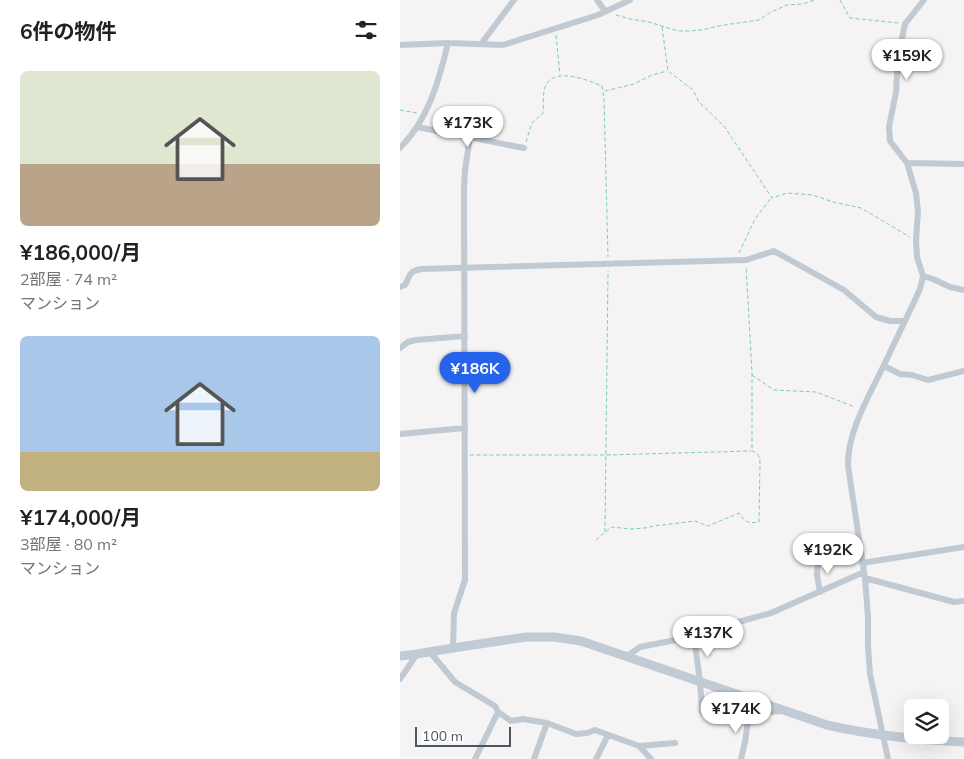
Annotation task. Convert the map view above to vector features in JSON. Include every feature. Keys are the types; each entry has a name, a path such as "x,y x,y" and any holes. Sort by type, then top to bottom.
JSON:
{"street":[{"path":"481,44 514,0"},
{"path":"598,0 605,11"},
{"path":"400,45 448,43 503,45 598,15 630,0"},
{"path":"888,759 870,674 865,575 848,456 855,429 920,289 923,276 917,257 918,212 916,194 907,163 890,141 889,127 896,92 898,58 905,24 924,0"},
{"path":"400,148 425,114 440,75 448,43"},
{"path":"417,127 524,148"},
{"path":"453,648 454,613 465,580 464,180 470,137"},
{"path":"907,163 964,164"},
{"path":"400,287 405,285 408,281 408,276 414,270 746,260 774,251 844,290 876,317 890,322 905,321"},
{"path":"923,276 950,287 964,290"},
{"path":"400,348 408,342 416,340 465,336"},
{"path":"884,366 900,374 912,375 928,380 964,371"},
{"path":"400,434 465,428"},
{"path":"862,563 964,547"},
{"path":"818,559 817,575 820,592"},
{"path":"626,657 640,647 694,636 771,613 865,575 954,602 964,601"},
{"path":"400,656 526,637 548,636 566,638 581,641 783,711 844,729 964,742"},
{"path":"694,636 702,711 704,714 714,716 783,711"},
{"path":"430,652 455,682 495,706 498,712 511,721 523,719 547,723 576,734 595,730 639,746 675,743"},
{"path":"400,680 417,654"},
{"path":"475,759 498,712"},
{"path":"741,759 749,714"},
{"path":"534,759 547,723"},
{"path":"596,759 608,735"},
{"path":"639,746 651,759"}],"path":[{"path":"605,11 678,31 690,31 759,20 787,5 802,4 815,0"},
{"path":"840,0 850,18 905,24"},
{"path":"662,27 668,71 693,90 700,102 724,126 772,198"},
{"path":"555,28 560,76"},
{"path":"603,92 634,84 668,71"},
{"path":"400,110 425,114"},
{"path":"735,260 756,218 772,198 787,193 813,195 833,202 861,208 916,240"},
{"path":"746,260 752,375 752,451"},
{"path":"752,375 774,390 816,392 863,410"},
{"path":"465,455 606,455 752,451 757,453 760,462 758,522 752,524 747,522 739,513 708,526 696,522 631,529 611,527 596,540"}]}
